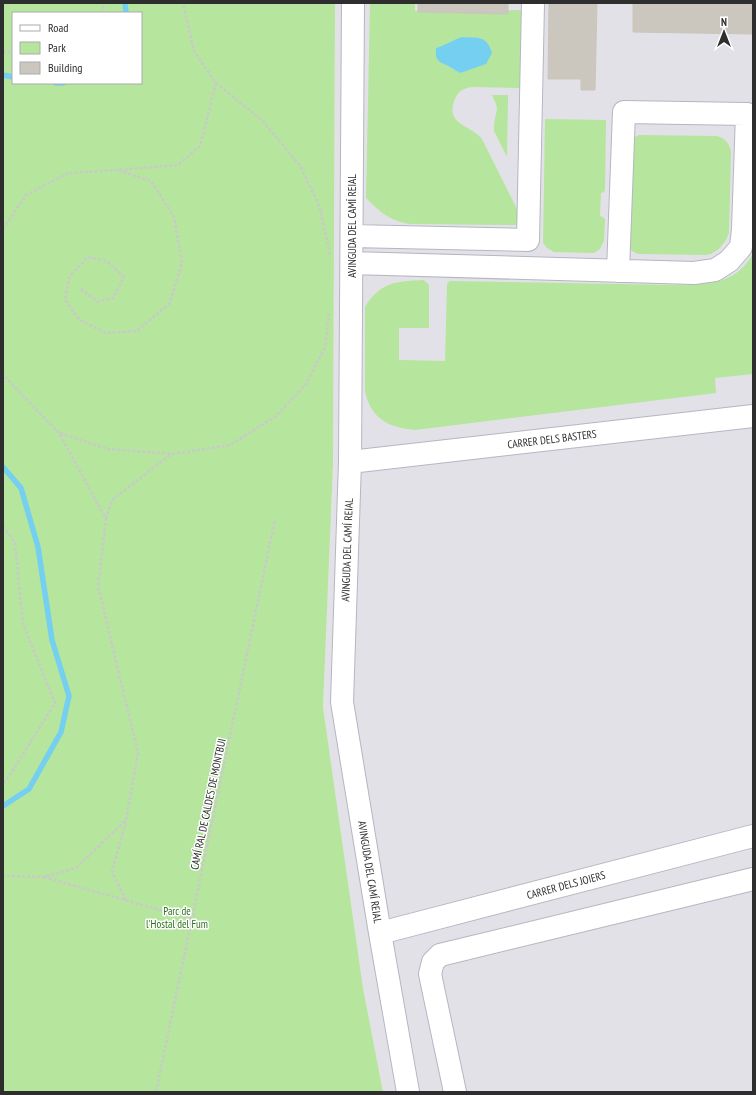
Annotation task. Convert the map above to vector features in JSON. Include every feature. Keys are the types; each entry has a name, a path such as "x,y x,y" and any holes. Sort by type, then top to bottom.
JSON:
{"street":[{"name":"AVINGUDA DEL CAMÍ REIAL","path":"353,3 352,236 342,262 350,462 342,702 380,934 408,1092"},
{"path":"352,236 528,240 533,3"},
{"path":"342,262 694,273 715,270 729,261 741,247 750,107 624,112 618,270"},
{"name":"CARRER DELS BASTERS","path":"350,462 753,416"},
{"name":"CARRER DELS JOIERS","path":"380,934 753,836"},
{"path":"455,1092 430,974 433,962 440,956 753,879"}],"path":[{"path":"182,3 194,51 216,83 262,120 300,167 320,208 342,262"},
{"path":"3,229 26,195 68,172 178,165 200,146 216,83"},
{"path":"82,289 98,302 113,298 124,277 107,261 88,257 70,277 65,300 80,320 106,333 136,332 170,302 182,263 174,218 151,181 117,170"},
{"path":"59,433 108,449 172,454 230,445 276,416 306,384 325,347 330,313"},
{"path":"3,372 5,377 59,433 106,519"},
{"path":"126,900 112,872 126,820 138,753 98,586 106,519 112,500 172,454"},
{"name":"CAMÍ RAL DE CALDES DE MONTBUI","path":"156,1092 275,519"},
{"path":"3,526 15,544 24,624 55,703 6,781 3,782"},
{"path":"44,877 76,868 126,820"},
{"path":"3,876 44,877 192,919"}],"shaded area":[{"path":"335,3 753,3 753,1092 383,1092 363,988 323,707 333,464"}],"green space":[{"name":"Parc de l'Hostal del Fum","path":"3,3 335,3 333,464 323,707 363,988 383,1092 3,1092"},
{"path":"370,3 415,3 415,11 522,10 520,88 466,88 458,94 453,108 453,114 460,124 477,134 482,139 520,215 518,225 404,223 386,216 366,198","holes":["453,40 460,73 446,65 436,48 448,45"]},
{"path":"492,95 508,95 507,157 494,131 497,109"},
{"path":"545,119 606,120 605,189 604,192 601,193 600,216 605,219 604,241 600,249 594,253 554,252 547,248 543,243"},
{"path":"639,135 717,136 725,140 728,144 731,152 729,233 719,249 706,255 638,254 632,251 628,246 633,138"},
{"path":"753,254 753,374 715,378 716,393 415,430 389,424 376,415 371,408 365,391 365,307 377,292 390,284 424,280 429,285 429,328 399,328 399,360 445,361 447,284 450,281 676,285 699,284 720,281 738,272"}],"water":[{"path":"462,37 477,38 484,40 487,43 492,53 486,64 460,73 438,60 436,56 436,48"}],"building":[{"path":"418,3 508,3 508,14 418,12"},
{"path":"549,3 597,3 595,90 581,90 581,79 548,79"},
{"path":"633,3 753,3 753,34 633,32"}],"waterway":[{"path":"125,3 126,12"},
{"path":"3,75 12,77"},
{"path":"3,467 21,488 38,547 52,640 69,696 61,732 29,789 3,806"}]}
